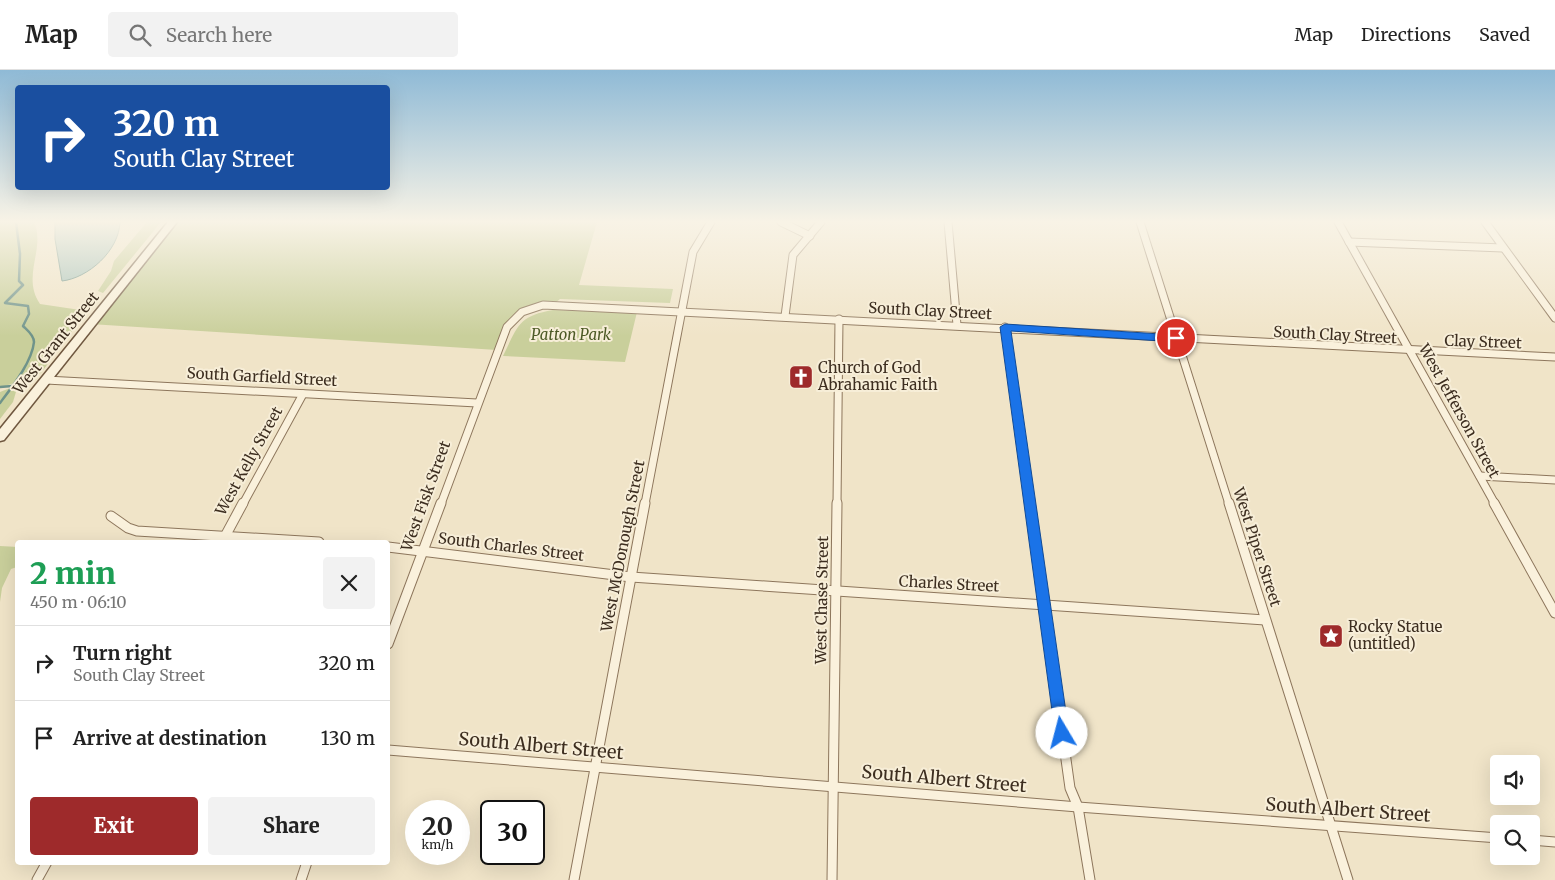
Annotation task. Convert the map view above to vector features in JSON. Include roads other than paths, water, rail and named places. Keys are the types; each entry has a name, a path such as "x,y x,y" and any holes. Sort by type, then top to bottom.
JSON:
{"main road":[{"name":"West Grant Street","path":"0,437 143,260"}],"street":[{"name":"West McDonough Street","path":"574,880 691,260"},
{"path":"785,316 792,260"},
{"path":"952,260 958,325"},
{"name":"West Piper Street","path":"1152,260 1348,880"},
{"name":"West Jefferson Street","path":"1359,260 1555,613"},
{"path":"1512,260 1555,318"},
{"name":"South Clay Street","path":"494,358 506,327 515,316 539,305 554,304 1005,327 1410,352"},
{"name":"West Chase Street","path":"832,880 839,319"},
{"path":"1005,327 1070,788 1078,807 1090,880"},
{"name":"Clay Street","path":"1410,352 1555,357"},
{"name":"West Fisk Street","path":"390,638 494,358"},
{"name":"South Garfield Street","path":"46,380 476,403"},
{"name":"West Kelly Street","path":"224,539 303,394"},
{"path":"1480,476 1555,480"},
{"path":"111,516 128,528 136,531 256,540"},
{"name":"South Charles Street","path":"390,548 422,550 632,577"},
{"name":"Charles Street","path":"632,577 1265,620"},
{"name":"South Albert Street","path":"390,750 596,768 833,785 1078,807 1490,837"},
{"path":"1540,841 1555,842"},
{"path":"37,880 45,865"},
{"path":"301,880 306,865"}],"water":[{"path":"58,260 101,260 92,269 82,275 62,281"}],"waterway":[{"path":"0,403 26,366 34,342 32,335 23,326 29,314 28,306 5,303 23,285 19,281 20,260"},
{"path":"0,387 12,386"}],"place":[{"name":"Church of God Abrahamic Faith","path":"801,377"},
{"name":"Rocky Statue (untitled)","path":"1331,636"}],"park label":[{"name":"Patton Park","path":"571,335"}]}
